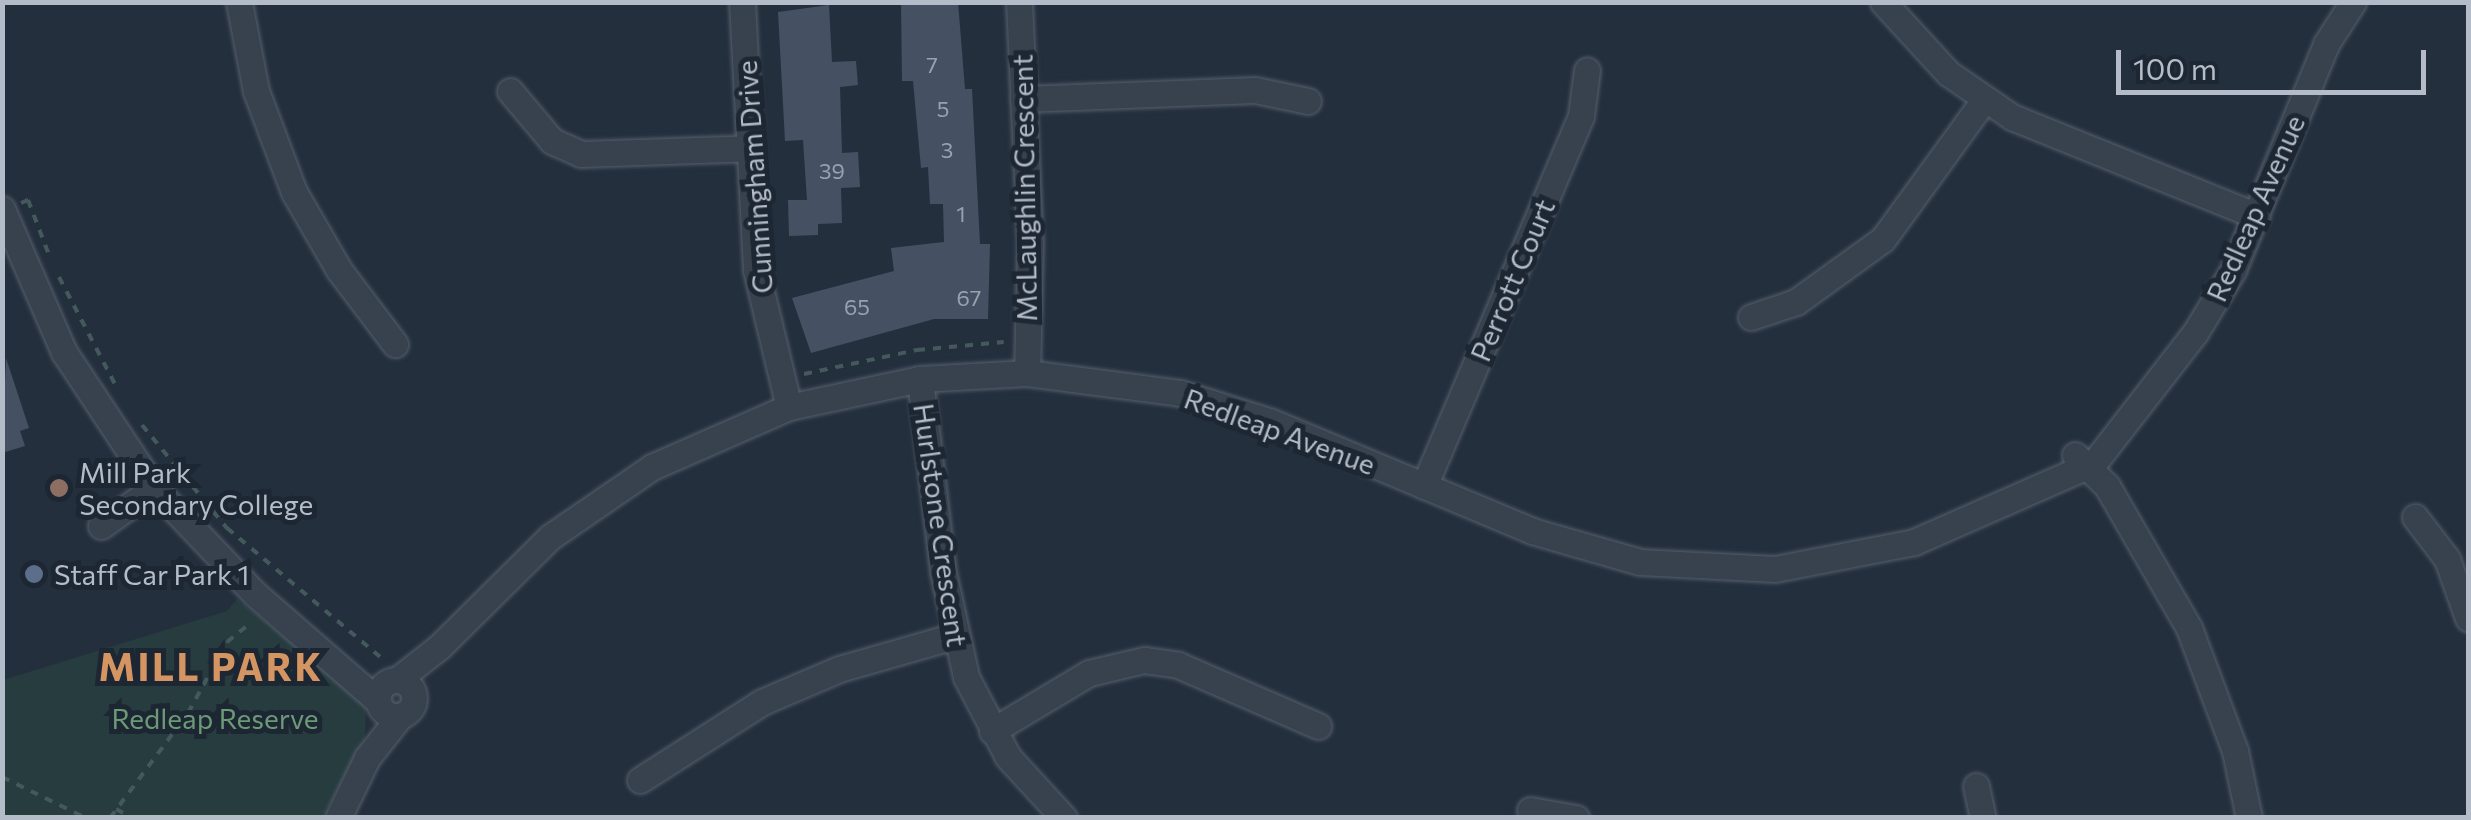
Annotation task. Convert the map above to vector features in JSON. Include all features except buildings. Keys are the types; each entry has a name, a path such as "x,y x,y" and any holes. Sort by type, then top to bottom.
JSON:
{"street":[{"path":"239,2 256,91 294,192 339,270 395,344"},
{"name":"Cunningham Drive","path":"742,2 756,270 789,407"},
{"name":"McLaughlin Crescent","path":"1018,2 1030,244 1026,373"},
{"path":"1883,2 1929,57 1984,100 2036,128 2257,216"},
{"name":"Redleap Avenue","path":"2326,44 2334,2"},
{"name":"Redleap Avenue","path":"338,818 367,758 390,692 520,562 604,497 693,446 789,407 920,379 1026,373 1134,384 1231,408 1605,554 1730,570 1869,555 1998,506 2027,480 2083,464 2195,333 2257,216 2326,44 2353,2"},
{"name":"Perrott Court","path":"1424,486 1581,116 1587,70"},
{"path":"510,90 552,141 582,154 749,148"},
{"path":"1023,99 1255,90 1308,101"},
{"path":"1751,317 1796,302 1883,239 1984,100"},
{"path":"2,209 64,352 154,488 255,594 338,660 390,692"},
{"name":"Hurlstone Crescent","path":"920,379 954,636 992,732 1064,818"},
{"path":"2083,464 2128,522 2206,668 2249,818"},
{"path":"101,526 154,488"},
{"path":"2415,517 2438,542 2468,618"},
{"path":"640,780 762,702 839,669 954,636"},
{"path":"992,732 1090,674 1144,660 1178,665 1318,726"},
{"path":"1976,786 1982,818"},
{"path":"1530,810 1576,818"}],"path":[{"path":"2,209 28,200 50,258"},
{"path":"56,272 124,398"},
{"path":"800,357 804,374 917,350 1004,345 1004,329"},
{"path":"133,414 241,541 385,659 390,692"},
{"path":"110,818 188,713 228,642 248,626"},
{"path":"2,777 86,818"},
{"path":"116,809 132,818"}],"green space":[{"name":"Redleap Reserve","path":"237,599 366,704 365,738 322,817 3,818 3,680 227,611"}],"place":[{"name":"Mill Park Secondary College","path":"59,488"},
{"name":"Staff Car Park 1","path":"34,574"}],"district":[{"name":"MILL PARK","path":"211,666"}]}
